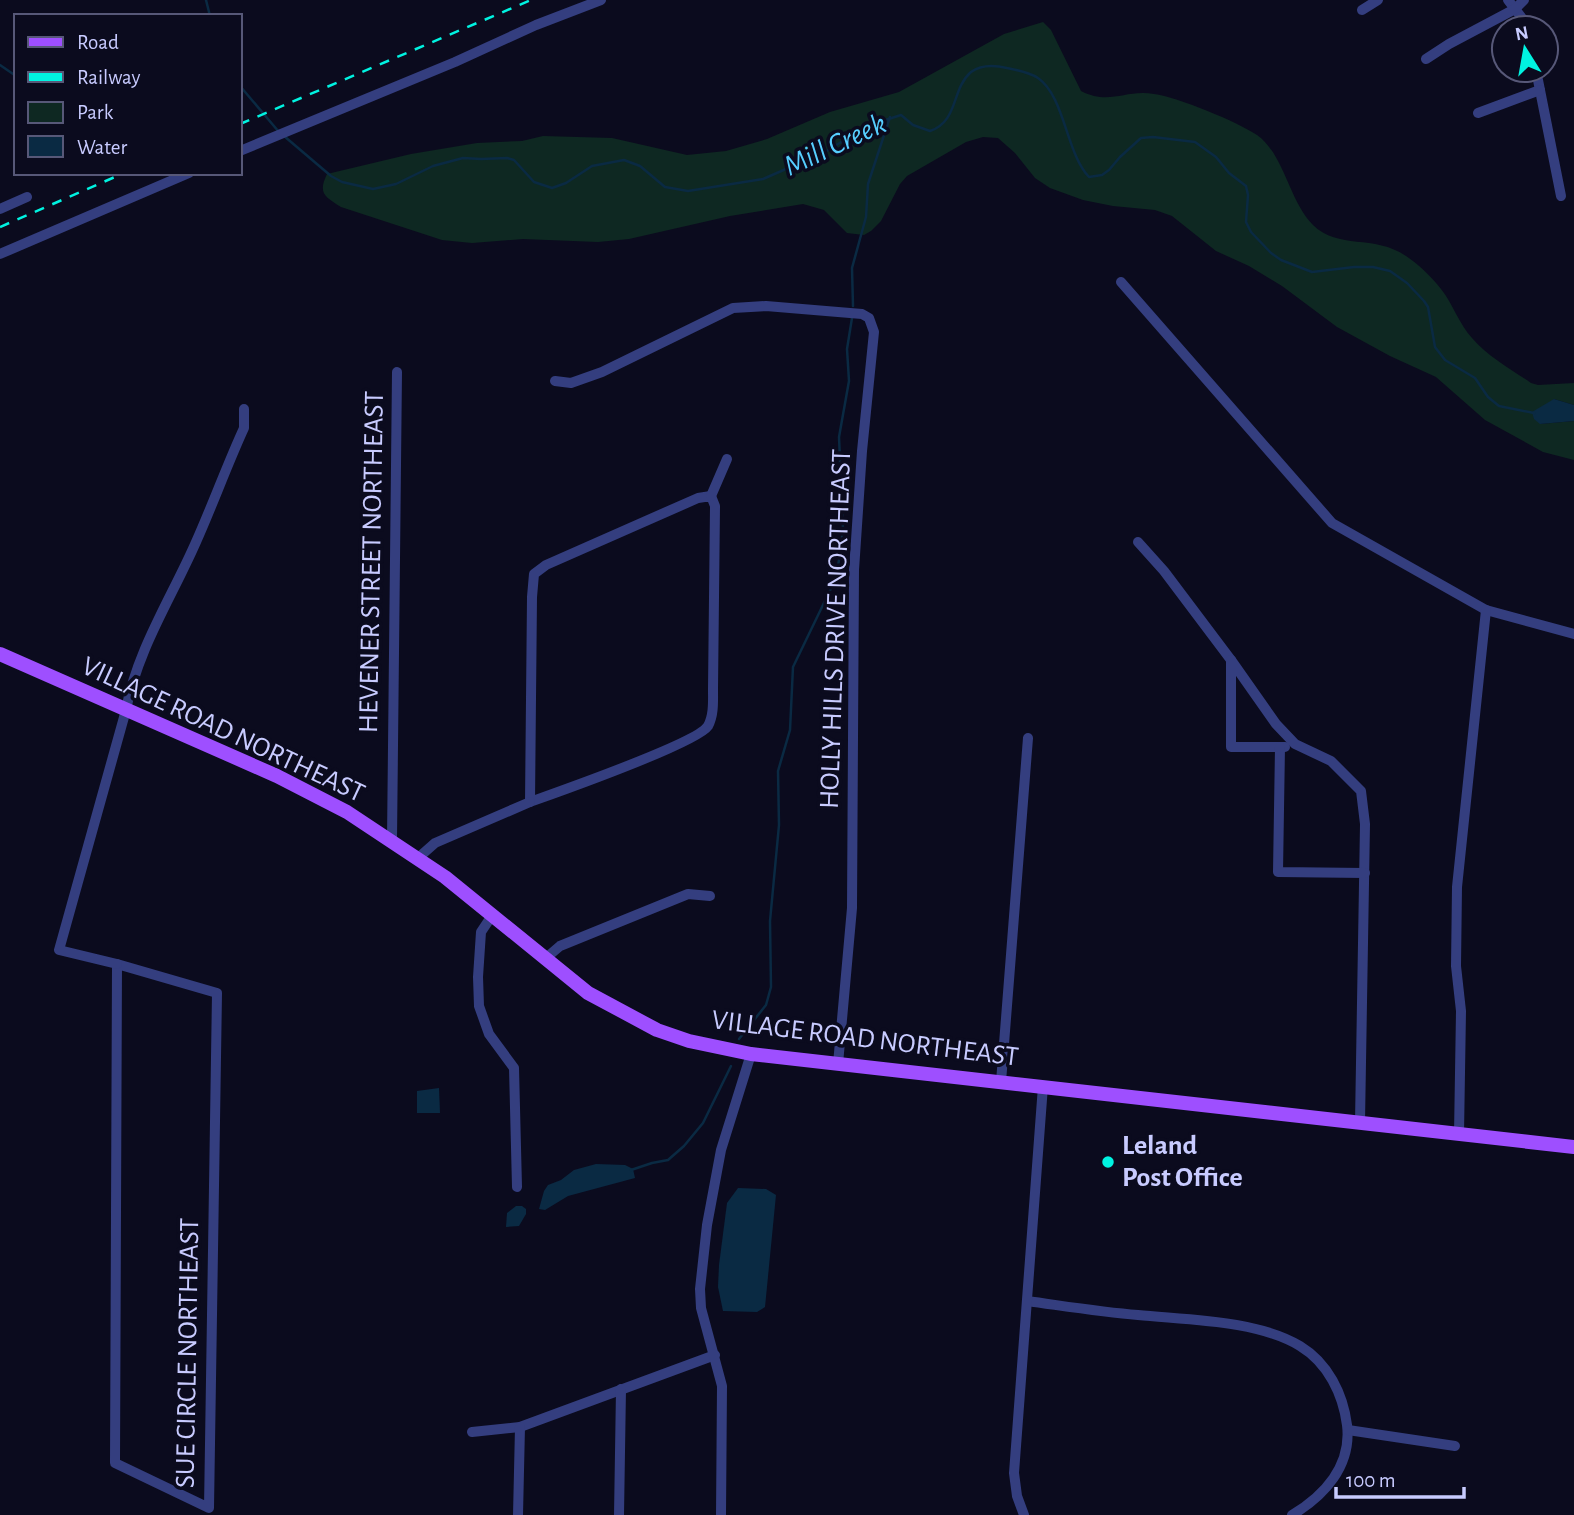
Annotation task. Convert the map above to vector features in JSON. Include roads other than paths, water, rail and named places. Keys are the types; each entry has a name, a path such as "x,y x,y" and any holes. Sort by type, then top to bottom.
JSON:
{"main road":[{"name":"VILLAGE ROAD NORTHEAST","path":"0,654 277,776 347,812 418,858 493,914 588,993 657,1030 690,1041 751,1054 1574,1147"}],"street":[{"path":"242,150 601,0"},
{"path":"1362,10 1378,0"},
{"path":"1426,59 1511,4 1524,0"},
{"path":"1538,84 1561,196"},
{"path":"1478,113 1539,90"},
{"path":"0,254 183,175"},
{"path":"0,209 27,197"},
{"path":"1121,282 1332,523 1486,610 1574,634"},
{"name":"HOLLY HILLS DRIVE NORTHEAST","path":"555,381 571,383 602,372 733,308 766,306 862,314 869,318 874,332 862,450 855,570 852,908 838,1064"},
{"name":"HEVENER STREET NORTHEAST","path":"392,840 397,372"},
{"path":"126,710 141,656 197,541 244,428 244,409"},
{"path":"418,858 435,843 530,802 678,744 706,728 712,715 713,689 715,506 711,496 727,459"},
{"path":"530,802 534,574 547,565 698,498 711,496"},
{"path":"1138,542 1164,571 1276,724 1295,744 1331,761 1361,791 1365,824 1365,873 1360,1122"},
{"path":"1460,1133 1461,1011 1456,956 1457,887 1486,610"},
{"path":"1231,660 1231,747 1301,747"},
{"name":"SUE CIRCLE NORTHEAST","path":"117,964 115,1463 209,1508 217,993 117,964 59,950 126,710"},
{"path":"1000,1083 1028,738"},
{"path":"1280,747 1278,872 1365,873"},
{"path":"546,958 560,946 688,894 710,896"},
{"path":"493,914 481,932 479,1006 489,1034 514,1068 517,1187"},
{"path":"721,1515 722,1386 700,1299 704,1248 724,1139 751,1054"},
{"path":"1024,1515 1017,1496 1014,1473 1043,1086"},
{"path":"1027,1301 1223,1324 1265,1332 1301,1346 1328,1372 1341,1396 1348,1430 1338,1473 1325,1492 1312,1504 1292,1515"},
{"path":"472,1432 520,1427 715,1355"},
{"path":"619,1515 621,1389"},
{"path":"517,1515 520,1427"},
{"path":"1348,1430 1455,1446"}],"water":[{"path":"1554,399 1574,405 1574,421 1540,424 1534,419 1532,412"},
{"path":"439,1088 440,1113 417,1113 417,1091"},
{"path":"596,1164 625,1165 633,1169 635,1178 568,1196 545,1210 539,1209 548,1185 561,1180 574,1170"},
{"path":"738,1188 766,1189 776,1195 765,1307 757,1312 723,1311 718,1287 727,1203"},
{"path":"516,1206 526,1209 526,1214 519,1226 506,1227 507,1213"}],"waterway":[{"path":"206,0 210,14"},
{"path":"0,65 14,75"},
{"name":"Mill Creek","path":"284,136 331,176 342,182 373,189 396,184 433,166 463,158 507,158 514,160 534,182 552,188 566,183 592,166 624,160 640,166 665,187 688,191 763,179 825,152 867,126 901,115 913,125 930,131 946,120 960,87 971,72 998,66 1027,73 1038,78 1047,87 1060,111 1081,167 1089,177 1102,175 1109,170 1141,138 1195,142 1216,157 1229,173 1246,186 1246,222 1251,232 1271,253 1281,260 1312,272 1354,267 1390,271 1407,283 1428,307 1435,347 1445,360 1475,378 1488,397 1499,406 1534,413"},
{"name":"Mill Creek","path":"242,88 279,132"},
{"path":"853,306 852,268 866,217 868,184 890,117"},
{"path":"739,1039 766,1005 771,987 770,921 779,825 778,771 790,730 793,667 836,578 840,554 843,529 839,437 849,381 847,349 852,318"},
{"path":"631,1170 668,1160 684,1146 703,1123 731,1066"}],"railway":[{"path":"242,123 531,0"},
{"path":"0,227 119,175"}],"place":[{"name":"Leland Post Office","path":"1108,1162"}]}
